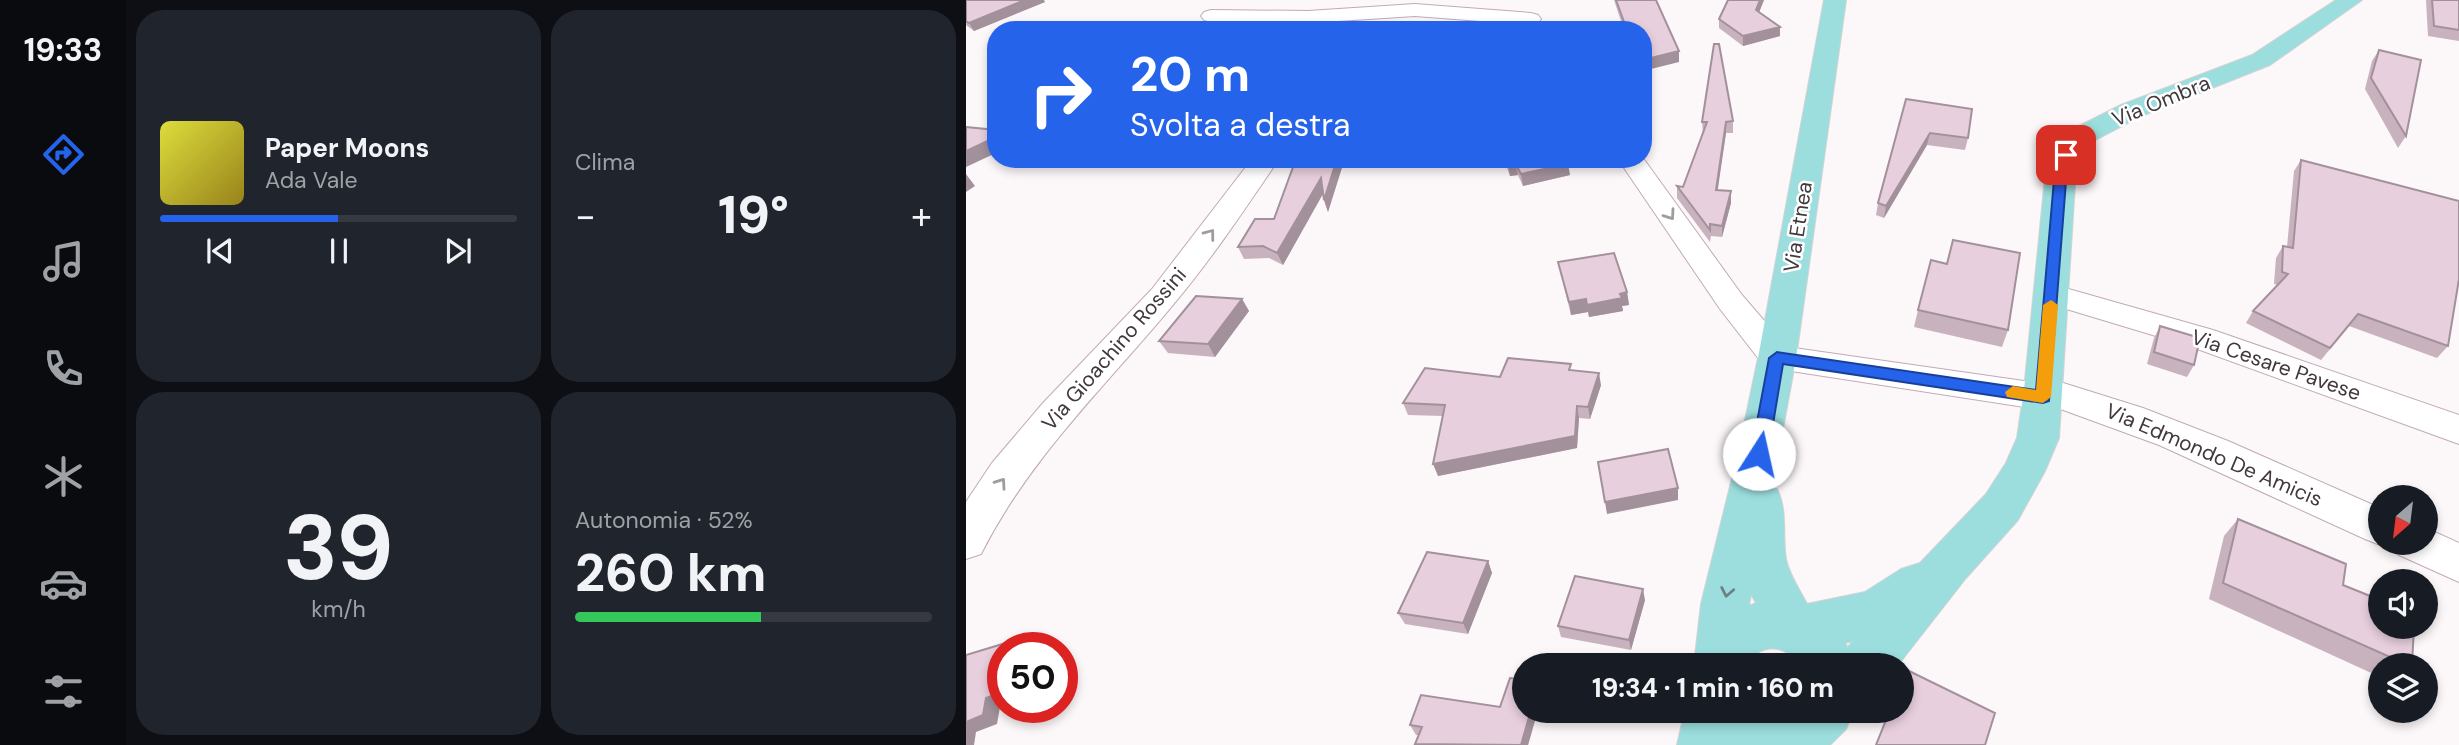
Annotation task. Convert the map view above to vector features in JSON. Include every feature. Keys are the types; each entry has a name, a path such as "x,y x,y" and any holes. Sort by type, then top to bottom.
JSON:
{"main road":[{"name":"Via Etnea","path":"1759,454 1835,0"},
{"name":"Via Ombra","path":"1949,563 2002,507 2024,471 2038,438 2044,394 2061,168 2073,143 2130,111 2261,60 2351,0"},
{"path":"1759,454 1762,557 1766,575 1783,598 1810,614 1822,638"},
{"path":"1719,653 1725,604 1740,529 1759,454"},
{"path":"1722,653 1730,640 1760,625 1778,625 1822,638 1875,613 1949,563"},
{"path":"1876,653 1949,563"},
{"path":"1705,745 1709,723"},
{"path":"1734,723 1755,737 1776,741 1797,737 1816,728"}],"street":[{"path":"1521,0 1532,21"},
{"path":"1383,21 1397,9"},
{"path":"1210,16 1308,17 1397,9 1507,21"},
{"name":"Via Gioachino Rossini","path":"966,541 1002,479 1060,409 1163,296 1259,168"},
{"path":"1637,168 1731,302 1777,358"},
{"name":"Via Cesare Pavese","path":"2051,295 2201,338 2459,430"},
{"name":"Via Edmondo De Amicis","path":"1777,358 2088,402 2200,445 2368,522"},
{"path":"2438,553 2459,563"}],"building":[{"path":"966,0 1025,0 969,23 966,21"},
{"path":"1616,0 1656,0 1679,51 1652,58 1652,21 1624,21"},
{"path":"1728,0 1760,0 1756,10 1780,27 1743,36 1719,19"},
{"path":"2432,0 2459,0 2459,30 2434,26"},
{"path":"1714,44 1719,44 1733,121 1726,122 1716,190 1731,191 1722,226 1710,224 1710,230 1677,186 1683,187 1707,122 1702,122"},
{"path":"2379,50 2421,60 2406,136 2371,78"},
{"path":"1906,99 1972,109 1968,138 1930,133 1886,206 1878,203"},
{"path":"966,127 987,129 987,141 966,151"},
{"path":"2301,160 2459,201 2459,279 2448,346 2358,314 2330,348 2253,311 2288,274 2282,272 2283,246 2293,248"},
{"path":"1293,168 1334,168 1324,200 1321,178 1277,253 1263,246 1238,247 1255,219 1274,219"},
{"path":"1518,168 1549,168 1521,174"},
{"path":"1953,240 2020,253 2008,330 1918,310 1931,260 1947,264"},
{"path":"1614,253 1627,292 1620,294 1622,298 1587,305 1586,299 1569,302 1558,262"},
{"path":"1196,296 1242,299 1208,344 1159,341"},
{"path":"2160,326 2200,338 2194,365 2154,352"},
{"path":"1508,358 1571,364 1569,370 1599,373 1588,407 1577,406 1575,436 1433,464 1445,405 1403,403 1425,368 1500,377"},
{"path":"1668,449 1678,488 1605,502 1598,462"},
{"path":"2238,519 2346,564 2343,585 2368,595 2368,639 2413,639 2413,653 2381,653 2223,583"},
{"path":"1427,552 1488,561 1463,623 1398,613"},
{"path":"1575,576 1643,589 1629,640 1558,626"},
{"path":"987,649 987,698 983,715 966,722 966,655"},
{"path":"1914,673 1995,713 1985,745 1876,745 1885,723 1914,723"},
{"path":"1512,678 1512,723 1527,723 1521,745 1415,744 1422,727 1410,725 1421,695 1500,707"}],"slow traffic":[{"path":"2013,392 2043,397 2051,305"}],"route":[{"path":"1759,454 1777,358 2043,397 2061,168 2066,155"}]}
